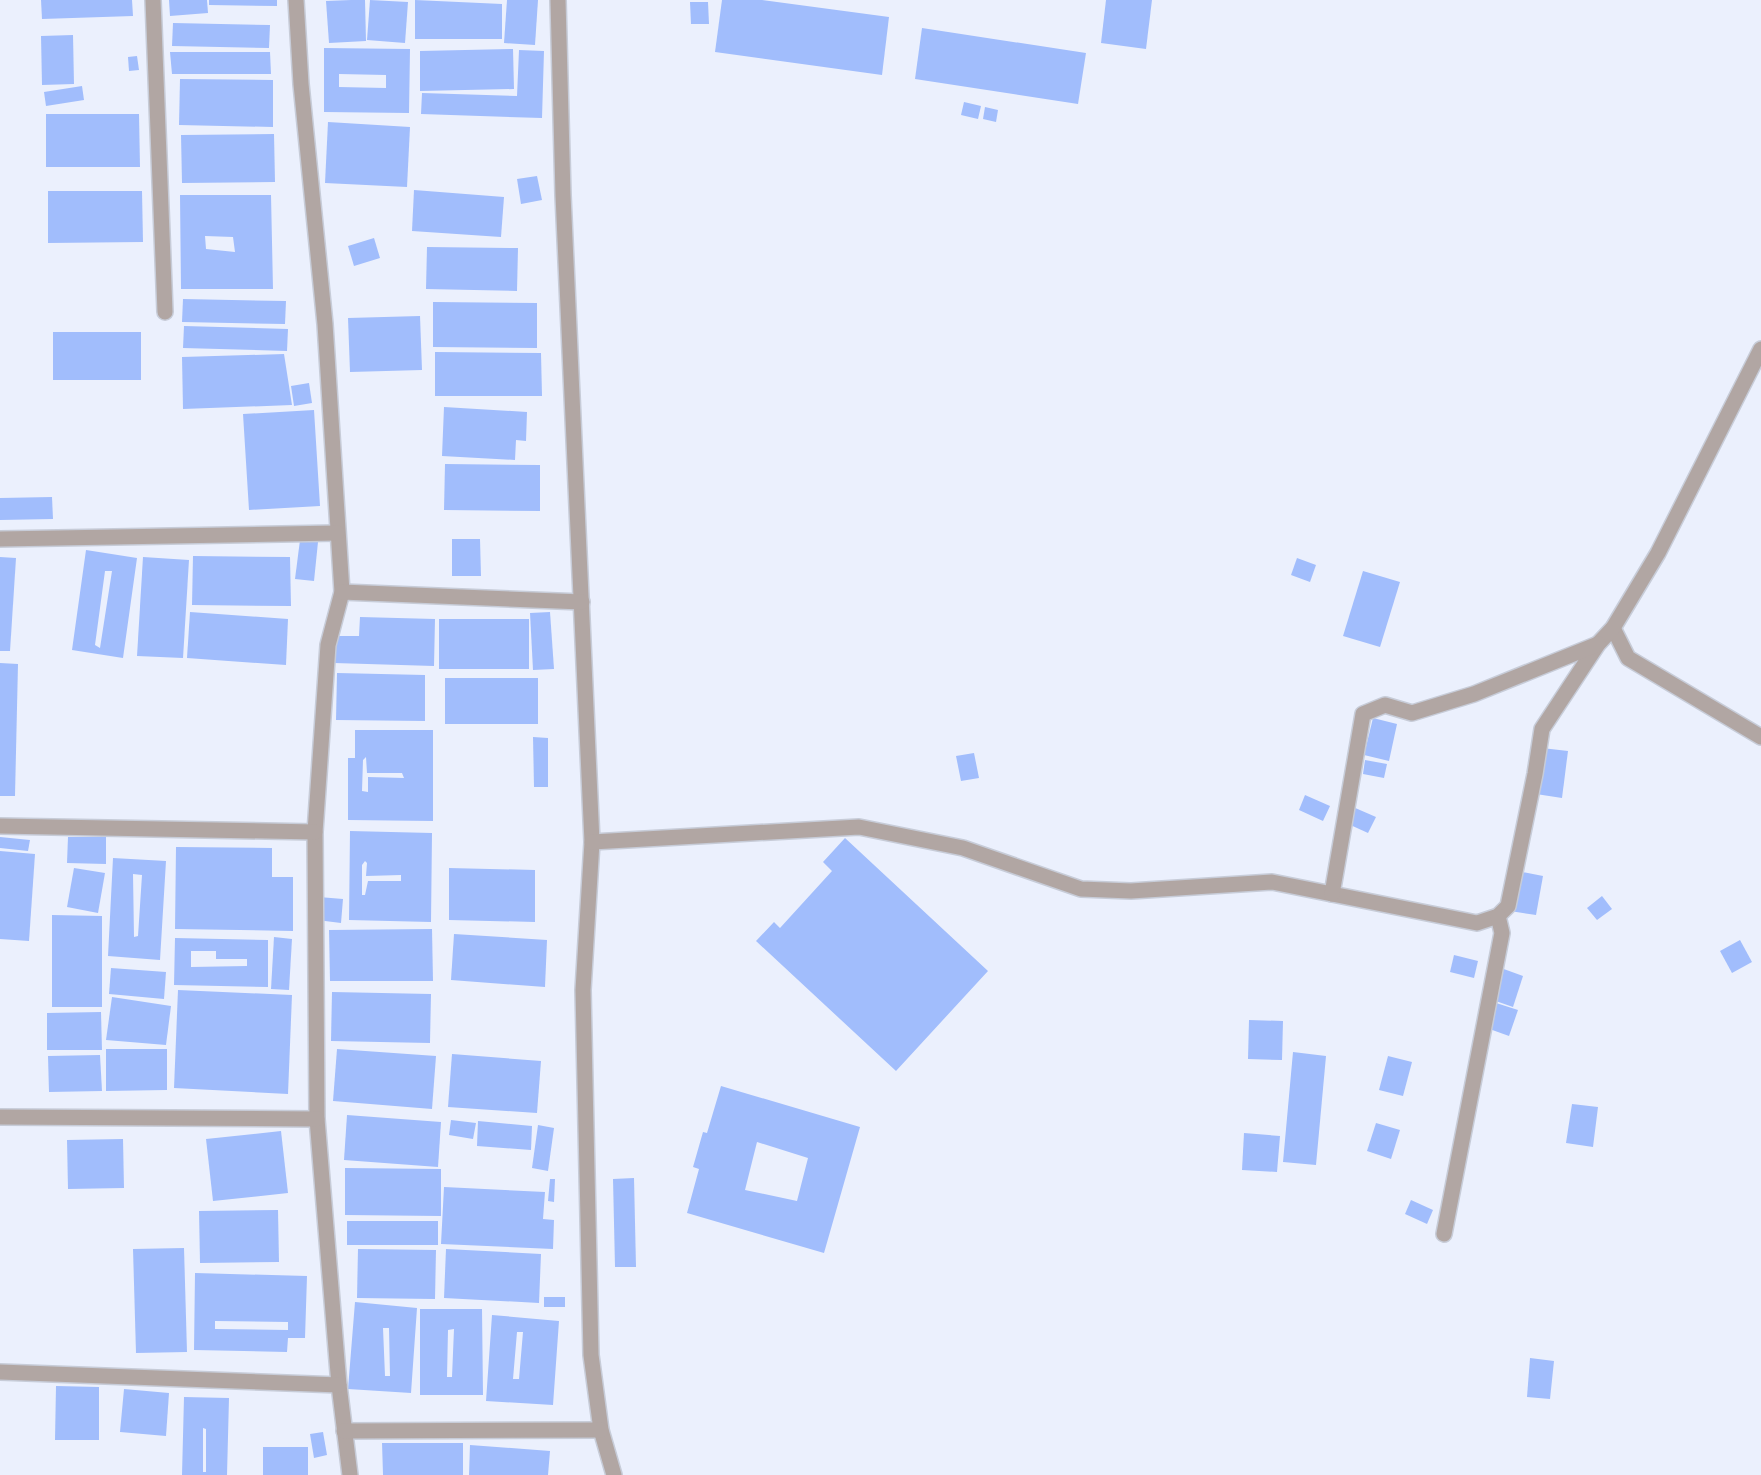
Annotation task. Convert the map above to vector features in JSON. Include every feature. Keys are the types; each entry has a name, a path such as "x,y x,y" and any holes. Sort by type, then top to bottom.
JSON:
{"street":[{"path":"153,0 165,312"},
{"path":"296,0 301,84 325,324 342,592 328,645 315,832 317,1119 339,1385 350,1475"},
{"path":"558,0 563,183 592,842 583,990 591,1354 601,1430 614,1475"},
{"path":"592,842 860,828 963,848 1081,889 1131,891 1272,882 1477,923 1498,916 1508,906 1512,890 1515,864 1535,774 1542,729 1598,644 1613,628 1658,553 1761,349"},
{"path":"0,539 337,533"},
{"path":"342,592 582,602"},
{"path":"1613,628 1628,658 1761,737"},
{"path":"1332,894 1364,714 1385,705 1412,713 1474,694 1598,644"},
{"path":"0,826 315,832"},
{"path":"1444,1234 1502,933 1498,916"},
{"path":"0,1117 317,1119"},
{"path":"0,1372 339,1385"},
{"path":"344,1431 601,1430"}],"building":[{"path":"41,0 132,0 133,16 42,19"},
{"path":"169,0 207,0 208,13 170,16"},
{"path":"209,0 277,0 277,6 209,5"},
{"path":"365,0 366,41 329,43 326,1"},
{"path":"370,0 408,2 405,43 367,40"},
{"path":"415,0 502,4 502,39 415,39"},
{"path":"507,0 538,0 535,45 504,43"},
{"path":"722,0 762,0 889,17 882,75 715,52"},
{"path":"1106,0 1152,0 1146,49 1101,43"},
{"path":"690,2 708,2 709,24 691,24"},
{"path":"173,23 270,25 269,48 172,46"},
{"path":"922,28 1086,53 1078,104 915,79"},
{"path":"73,35 74,84 42,85 41,36"},
{"path":"324,48 410,49 409,113 324,112","holes":["339,74 386,75 386,88 339,87"]},
{"path":"513,49 514,89 420,91 420,51"},
{"path":"519,50 544,51 542,118 421,114 422,93 517,96"},
{"path":"170,52 270,52 271,74 172,74"},
{"path":"137,56 139,70 129,71 128,57"},
{"path":"180,79 273,80 273,127 179,125"},
{"path":"82,86 84,100 46,106 44,92"},
{"path":"964,102 981,106 978,119 961,115"},
{"path":"985,107 998,110 996,122 983,119"},
{"path":"46,114 139,114 140,167 46,167"},
{"path":"328,122 410,127 407,187 325,183"},
{"path":"274,134 275,182 182,183 181,135"},
{"path":"537,176 542,200 521,204 517,179"},
{"path":"414,190 504,197 501,237 412,231"},
{"path":"48,191 142,191 143,242 48,243"},
{"path":"180,195 271,195 273,289 181,289","holes":["205,236 233,237 235,252 206,249"]},
{"path":"374,238 380,258 354,266 348,246"},
{"path":"427,247 518,248 517,291 426,289"},
{"path":"183,299 286,301 285,324 182,322"},
{"path":"433,302 537,303 537,348 433,347"},
{"path":"420,316 422,370 350,372 348,318"},
{"path":"184,326 288,329 287,351 183,348"},
{"path":"53,332 141,332 141,380 53,380"},
{"path":"435,352 541,353 542,396 435,396"},
{"path":"284,354 292,405 183,409 182,357"},
{"path":"309,383 312,403 294,406 291,386"},
{"path":"444,407 527,412 526,441 516,440 515,460 442,456"},
{"path":"314,410 320,506 249,510 243,414"},
{"path":"445,464 540,465 540,511 444,510"},
{"path":"52,497 53,519 0,520 0,498"},
{"path":"452,539 480,539 481,576 452,576"},
{"path":"300,540 318,542 314,581 295,579"},
{"path":"86,550 137,558 123,658 72,650","holes":["105,571 112,571 100,648 95,645"]},
{"path":"193,556 290,557 291,606 192,605"},
{"path":"0,557 16,558 10,651 0,651"},
{"path":"143,557 189,560 183,658 137,656"},
{"path":"1297,558 1316,565 1310,582 1291,575"},
{"path":"1363,571 1400,582 1380,647 1343,636"},
{"path":"190,612 288,619 286,665 187,658"},
{"path":"550,612 554,669 533,670 530,613"},
{"path":"360,617 435,619 434,666 334,663 335,636 359,636"},
{"path":"439,619 529,619 529,669 439,669"},
{"path":"0,663 18,664 15,796 0,796"},
{"path":"337,673 425,675 425,721 336,720"},
{"path":"445,678 538,678 538,724 445,724"},
{"path":"1373,718 1397,724 1389,761 1364,755"},
{"path":"355,730 433,730 433,821 348,820 348,758 355,758","holes":["366,757 367,773 402,773 404,778 368,777 368,792 362,791 363,760"]},
{"path":"533,737 548,738 548,787 534,787"},
{"path":"1542,748 1568,751 1562,798 1536,794"},
{"path":"974,753 979,778 961,781 956,756"},
{"path":"1365,760 1387,764 1384,778 1363,774"},
{"path":"1305,795 1330,806 1323,821 1299,810"},
{"path":"1353,807 1376,817 1368,833 1346,823"},
{"path":"350,831 432,833 431,922 349,920","holes":["365,861 367,863 366,876 401,875 401,881 368,881 365,895 362,895 362,865"]},
{"path":"0,837 30,840 28,851 0,848"},
{"path":"68,837 106,837 106,864 67,863"},
{"path":"845,838 988,971 896,1071 756,941 774,922 780,928 832,871 823,862"},
{"path":"176,847 272,848 272,877 293,877 293,931 175,929"},
{"path":"0,851 35,854 29,941 0,939"},
{"path":"113,858 166,861 160,960 108,956","holes":["133,874 142,875 138,936 134,937"]},
{"path":"74,868 105,873 98,913 67,907"},
{"path":"449,868 535,870 535,922 449,920"},
{"path":"1517,871 1543,876 1536,915 1510,911"},
{"path":"1602,896 1612,909 1597,920 1587,908"},
{"path":"319,897 343,899 341,923 317,920"},
{"path":"52,915 102,916 102,1007 52,1007"},
{"path":"432,929 433,981 330,981 329,930"},
{"path":"454,934 547,940 545,987 451,980"},
{"path":"274,937 292,939 289,990 271,989"},
{"path":"175,938 268,940 268,987 174,985","holes":["191,951 216,951 216,959 247,959 247,966 191,967"]},
{"path":"1740,940 1752,962 1732,973 1720,951"},
{"path":"1454,955 1478,961 1474,978 1450,972"},
{"path":"111,968 166,972 164,999 109,994"},
{"path":"1501,968 1523,976 1513,1007 1490,999"},
{"path":"178,990 292,995 288,1094 174,1088"},
{"path":"332,992 431,994 430,1043 331,1041"},
{"path":"112,997 171,1006 166,1045 106,1040"},
{"path":"1493,1002 1518,1010 1509,1036 1484,1027"},
{"path":"101,1012 102,1050 47,1050 47,1013"},
{"path":"1249,1020 1283,1021 1282,1060 1248,1059"},
{"path":"106,1049 167,1049 167,1090 106,1091"},
{"path":"337,1049 436,1056 432,1109 333,1101"},
{"path":"1293,1052 1326,1056 1316,1165 1283,1162"},
{"path":"452,1054 541,1061 537,1113 448,1107"},
{"path":"100,1055 102,1091 49,1092 48,1056"},
{"path":"1388,1056 1412,1062 1403,1096 1379,1090"},
{"path":"721,1086 860,1127 824,1253 687,1213 699,1169 693,1167 703,1132 707,1133","holes":["757,1142 808,1158 797,1201 745,1190"]},
{"path":"1572,1104 1598,1107 1593,1147 1566,1143"},
{"path":"347,1115 441,1122 438,1167 344,1160"},
{"path":"451,1120 476,1123 473,1139 449,1135"},
{"path":"478,1121 532,1126 531,1150 477,1146"},
{"path":"1376,1123 1400,1130 1391,1159 1367,1151"},
{"path":"538,1125 554,1128 548,1171 532,1168"},
{"path":"281,1131 288,1193 213,1201 206,1139"},
{"path":"1244,1133 1280,1136 1277,1172 1242,1170"},
{"path":"123,1139 124,1188 68,1189 67,1140"},
{"path":"345,1168 441,1169 441,1216 345,1215"},
{"path":"634,1178 636,1267 615,1267 613,1179"},
{"path":"550,1179 555,1179 554,1202 548,1201"},
{"path":"444,1187 545,1192 543,1219 554,1220 553,1249 441,1244"},
{"path":"1411,1200 1433,1210 1427,1224 1405,1214"},
{"path":"278,1210 279,1262 200,1263 199,1211"},
{"path":"347,1221 438,1221 438,1245 347,1245"},
{"path":"184,1248 187,1352 136,1353 133,1249"},
{"path":"358,1249 436,1250 435,1299 357,1298"},
{"path":"446,1249 541,1254 539,1303 444,1298"},
{"path":"195,1273 307,1276 305,1338 288,1338 287,1352 194,1350","holes":["215,1321 288,1322 288,1330 215,1329"]},
{"path":"544,1297 565,1297 565,1307 544,1307"},
{"path":"355,1302 417,1308 411,1393 348,1389","holes":["383,1328 389,1328 390,1376 385,1376"]},
{"path":"420,1309 482,1309 483,1395 420,1395","holes":["454,1329 452,1377 447,1377 448,1330"]},
{"path":"492,1315 559,1321 553,1405 486,1401","holes":["517,1332 523,1332 519,1379 513,1379"]},
{"path":"1530,1358 1554,1361 1550,1399 1527,1397"},
{"path":"56,1386 99,1387 99,1440 55,1440"},
{"path":"124,1389 169,1393 166,1436 120,1432"},
{"path":"184,1397 229,1398 227,1475 182,1475","holes":["203,1428 206,1429 206,1472 203,1472"]},
{"path":"323,1432 327,1455 314,1458 310,1434"},
{"path":"382,1443 463,1443 463,1475 383,1475"},
{"path":"470,1445 550,1451 548,1475 469,1475"},
{"path":"263,1447 308,1447 308,1475 263,1475"}]}
